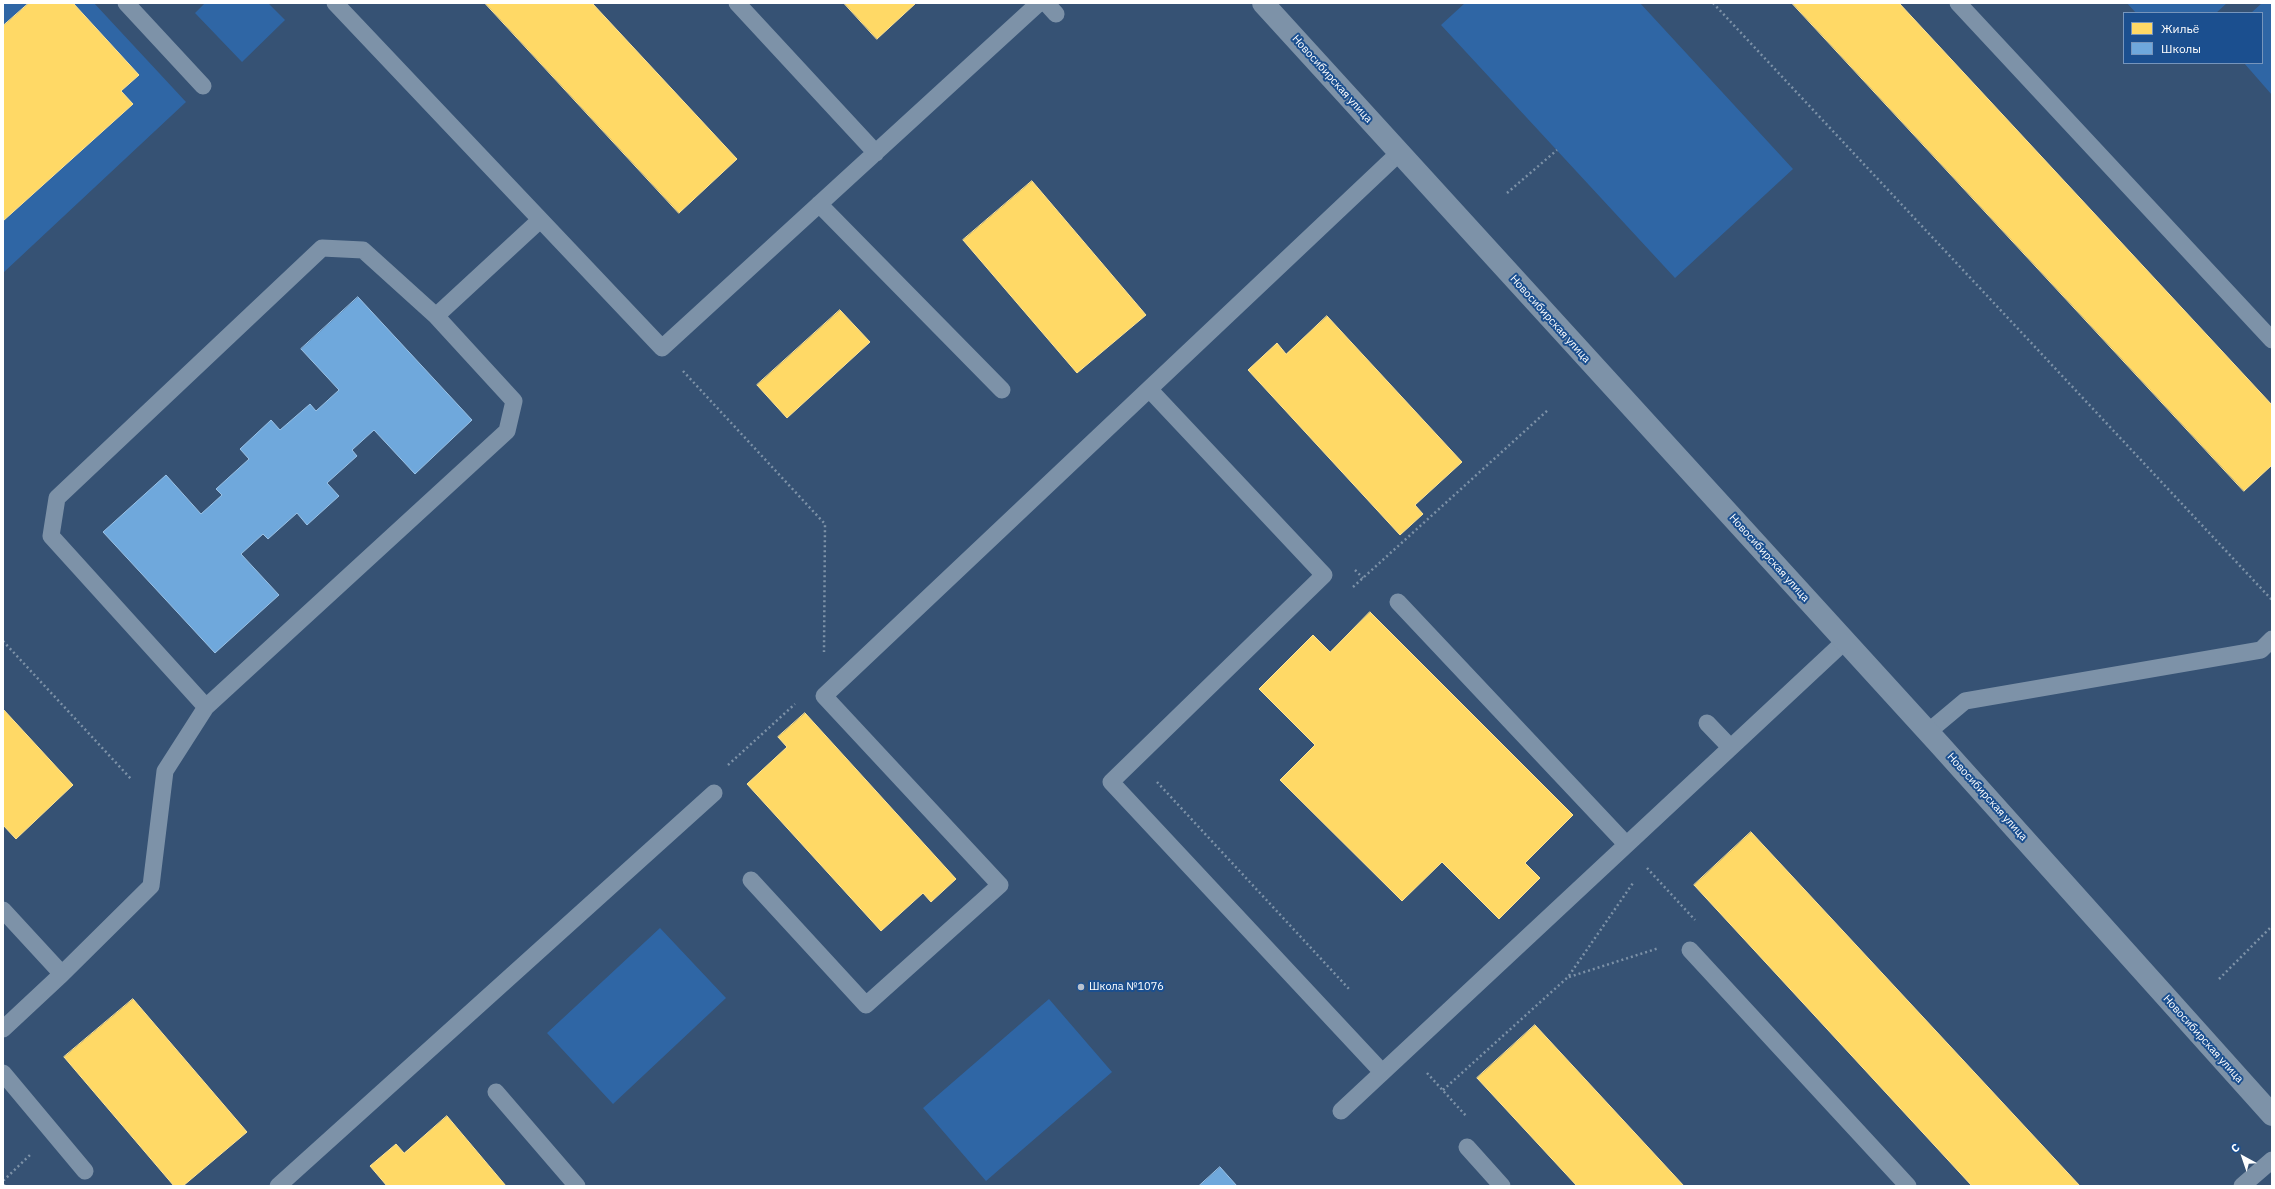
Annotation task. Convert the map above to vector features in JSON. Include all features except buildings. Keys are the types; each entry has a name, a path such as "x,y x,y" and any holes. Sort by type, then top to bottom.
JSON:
{"street":[{"name":"Новосибирская улица","path":"1270,5 1399,153 1928,732 2272,1115"}],"lane":[{"path":"126,3 203,86"},
{"path":"335,3 662,348 1038,3"},
{"path":"737,3 876,153"},
{"path":"1958,3 2272,340"},
{"path":"751,880 866,1005 1000,885 824,696 1399,153"},
{"path":"820,204 1002,390"},
{"path":"436,316 540,220"},
{"path":"3,1029 62,974 151,886 166,771 206,707 507,431 514,401 436,316 363,250 322,248 57,498 51,536 206,707"},
{"path":"1149,389 1324,575 1111,782 1382,1072"},
{"path":"1398,602 1626,844"},
{"path":"1928,732 1965,701 2261,650 2272,639"},
{"path":"1341,1111 1845,641"},
{"path":"1707,723 1730,747"},
{"path":"278,1186 714,793"},
{"path":"3,910 62,974"},
{"path":"1690,950 1908,1186"},
{"path":"3,1073 85,1171"},
{"path":"496,1092 577,1186"},
{"path":"1467,1147 1502,1186"},
{"path":"2242,1186 2272,1160"}],"path":[{"path":"1713,3 2272,600"},
{"path":"1507,193 1557,150"},
{"path":"662,348 825,524 824,696 802,697 719,773 714,793"},
{"path":"1351,589 1548,410"},
{"path":"1352,567 1363,578"},
{"path":"3,642 160,811"},
{"path":"1156,781 1352,992"},
{"path":"1641,872 1645,866"},
{"path":"1443,1090 1568,977 1636,879"},
{"path":"2219,979 2272,926"},
{"path":"1568,977 1664,947"},
{"path":"1406,1050 1472,1123"},
{"path":"4,1186 4,1180 54,1134"}],"shaded area":[{"path":"3,3 94,3 186,102 3,273"},
{"path":"205,3 268,3 285,20 242,62 195,13"},
{"path":"1465,3 1640,3 1793,169 1675,278 1441,25"},
{"path":"2127,3 2227,3 2217,12 2135,12"},
{"path":"2262,3 2272,3 2272,95 2245,64 2263,64 2263,12 2252,12"},
{"path":"660,928 726,998 613,1104 547,1033"},
{"path":"1049,999 1112,1072 986,1181 923,1108"}],"place":[{"name":"Школа №1076","path":"1081,987"}]}
